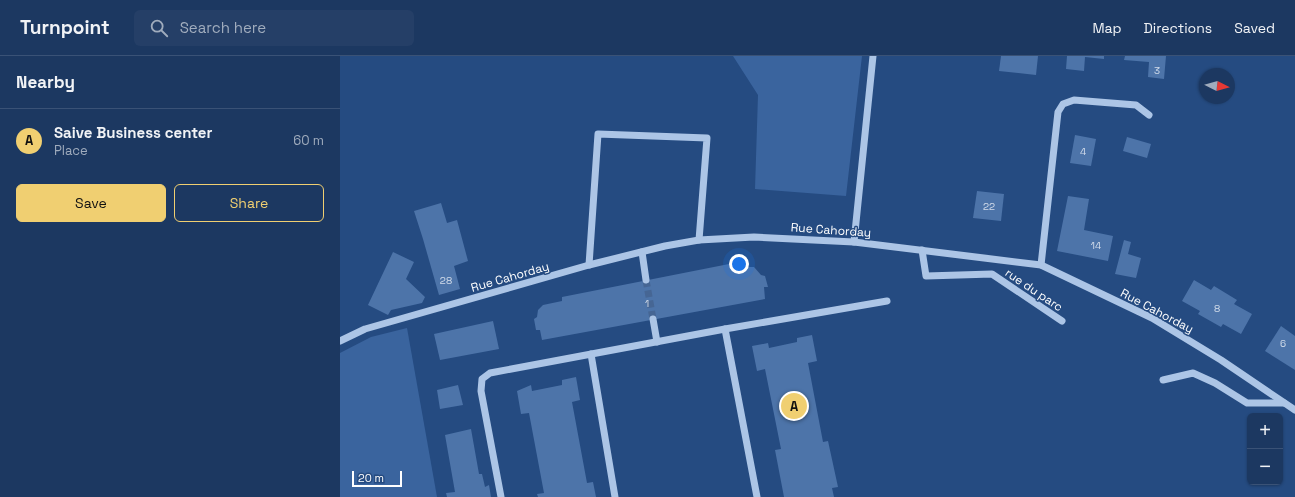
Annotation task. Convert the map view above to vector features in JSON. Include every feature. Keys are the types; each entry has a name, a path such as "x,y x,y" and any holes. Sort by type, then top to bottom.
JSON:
{"street":[{"path":"854,242 873,56"},
{"path":"1041,265 1058,112 1063,104 1074,100 1136,105 1149,115"},
{"path":"589,265 598,134 707,138 699,240"},
{"name":"Rue Cahorday","path":"340,341 365,329 589,265 665,246 699,240 754,237 854,242 1041,265 1152,318 1221,360 1295,410"},
{"name":"rue du parc","path":"922,250 926,276 992,274 1062,321"},
{"path":"642,252 646,280"},
{"path":"501,497 481,391 482,379 490,373 725,329 886,301"},
{"path":"653,320 657,342"},
{"path":"725,329 757,497"},
{"path":"591,354 615,497"},
{"path":"1163,380 1193,373 1215,383 1247,403 1284,403"}],"shaded area":[{"path":"733,56 862,56 846,196 755,189 758,95"},
{"path":"407,328 437,497 340,497 340,353 371,337"}],"building":[{"path":"1001,56 1038,56 1036,75 999,71"},
{"path":"1067,56 1104,56 1104,59 1085,57 1084,71 1066,69"},
{"path":"1125,56 1166,56 1164,79 1148,77 1149,62 1124,60"},
{"path":"1075,135 1096,139 1091,166 1070,163"},
{"path":"1127,137 1151,144 1147,158 1123,151"},
{"path":"977,191 1004,194 1001,221 973,218"},
{"path":"1068,196 1089,199 1084,230 1113,236 1108,261 1057,251"},
{"path":"441,203 447,223 457,220 468,261 454,266 460,289 439,295 414,211"},
{"path":"1124,240 1131,242 1128,254 1141,258 1136,278 1115,274"},
{"path":"393,252 414,262 406,279 425,297 422,303 391,310 388,315 368,305"},
{"path":"729,264 731,270 754,267 761,275 765,276 768,287 764,287 765,299 542,340 540,330 536,330 534,319 537,317 538,310 543,305 562,301 562,297"},
{"path":"1194,280 1211,290 1214,286 1237,300 1234,304 1252,314 1241,334 1223,324 1221,327 1198,314 1200,311 1182,301"},
{"path":"493,321 499,349 440,360 434,334"},
{"path":"1281,326 1295,336 1295,370 1265,351"},
{"path":"812,335 817,361 808,363 823,442 828,441 838,487 832,488 834,497 784,497 775,450 781,449 765,369 757,371 752,346 768,343 769,348 797,342 797,338"},
{"path":"576,377 580,400 572,402 587,483 593,482 596,497 538,497 537,494 544,493 529,413 521,414 517,391 531,385 532,391 562,385 562,380"},
{"path":"458,385 463,405 440,409 437,390"},
{"path":"471,429 479,474 482,474 485,487 489,485 491,497 447,497 446,493 455,492 445,435"}],"tunnel":[{"path":"646,280 653,319"}],"place":[{"name":"Saive Business center","path":"794,406"}]}
